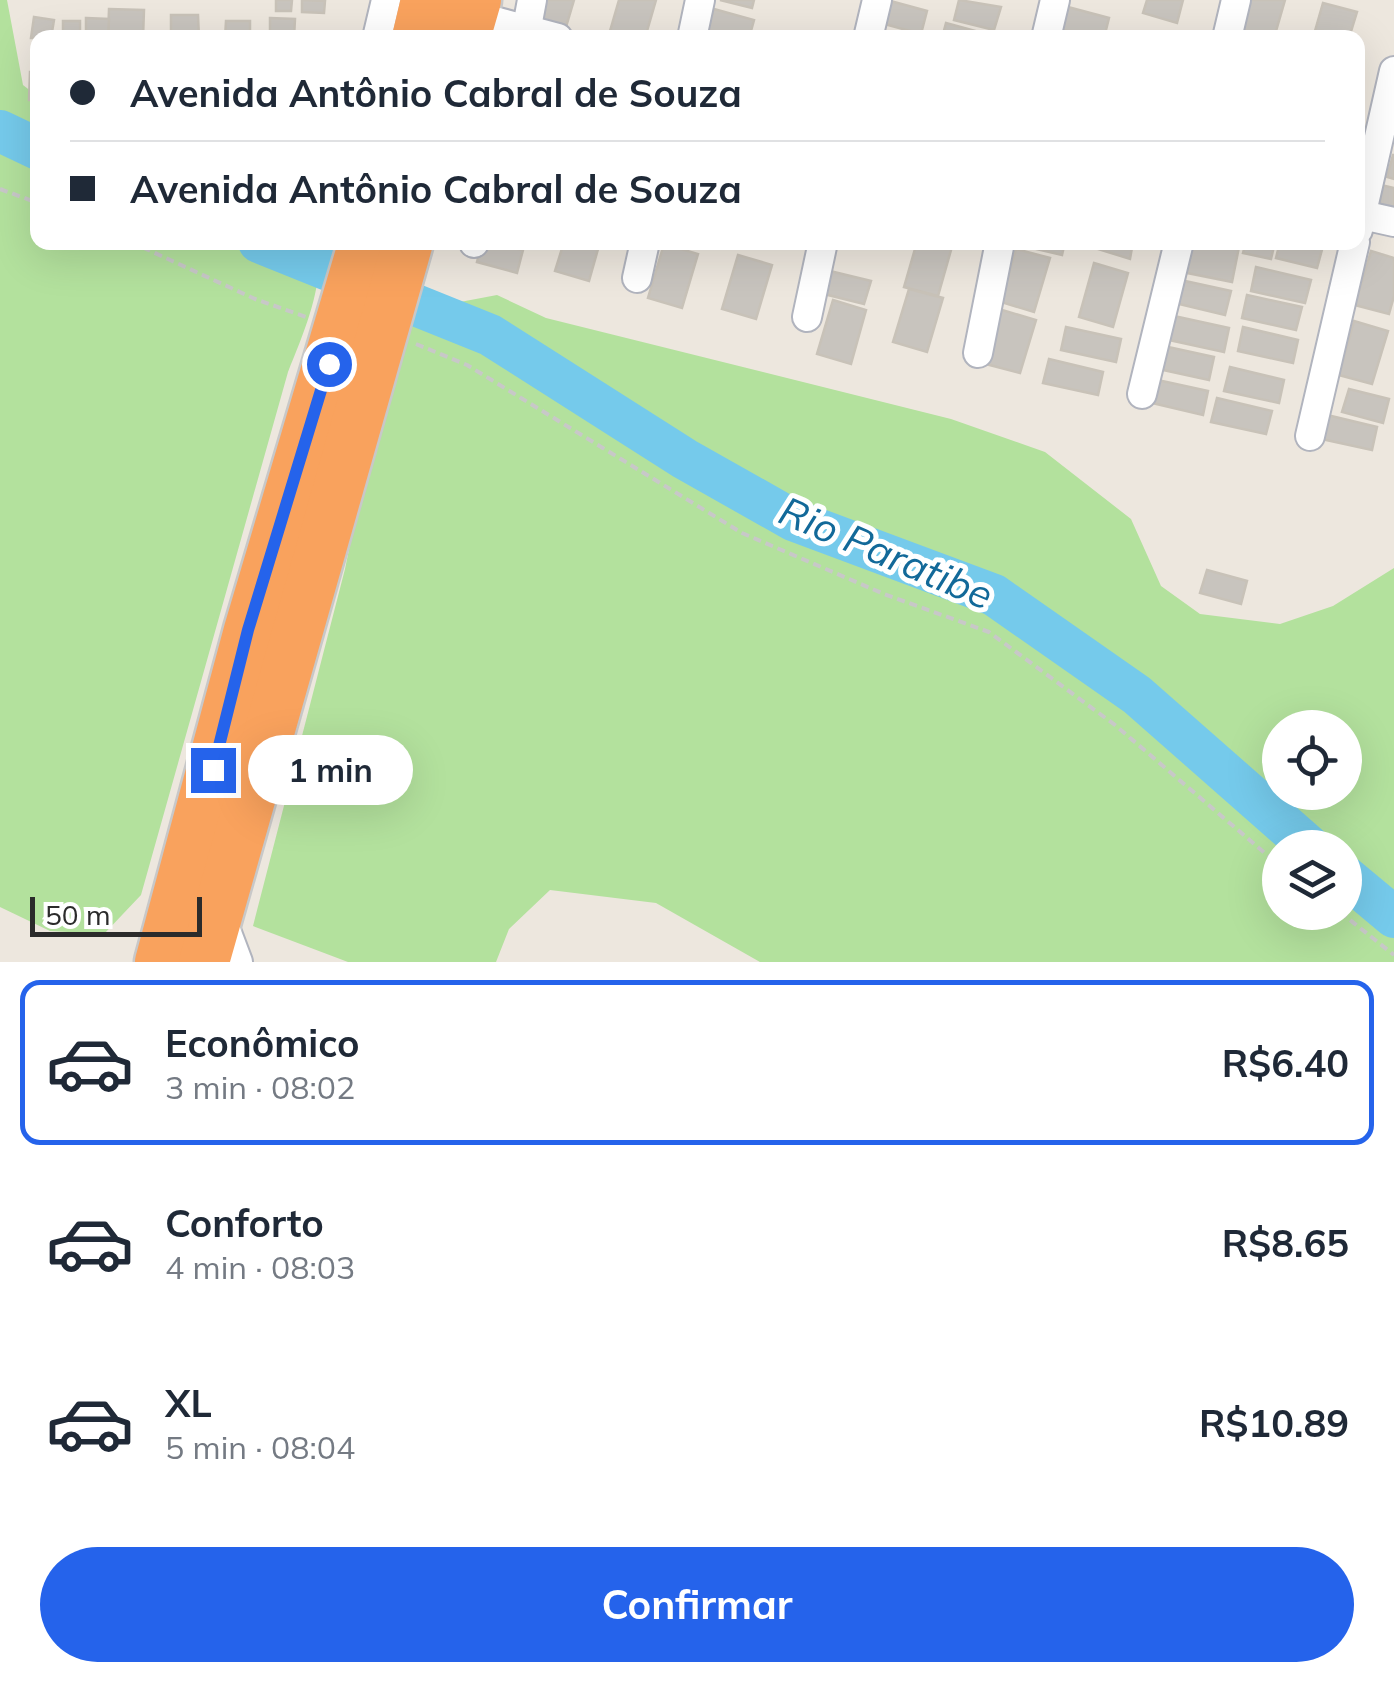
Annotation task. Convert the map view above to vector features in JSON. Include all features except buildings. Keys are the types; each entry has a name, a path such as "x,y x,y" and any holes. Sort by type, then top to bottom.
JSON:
{"highway":[{"path":"431,30 460,13"},
{"path":"204,962 366,317 364,250"},
{"path":"160,962 248,630 366,317 404,250"}],"street":[{"path":"379,30 386,0"},
{"path":"527,30 532,0"},
{"path":"694,30 700,0"},
{"path":"870,30 877,0"},
{"path":"1048,30 1055,0"},
{"path":"1229,30 1236,0"},
{"path":"460,13 513,30"},
{"path":"1365,194 1394,71"},
{"path":"1365,220 1394,222"},
{"path":"637,278 643,250"},
{"path":"806,317 821,250"},
{"path":"978,353 998,250"},
{"path":"1142,394 1177,250"},
{"path":"1310,436 1353,250"},
{"path":"221,902 225,934 238,962"}],"path":[{"path":"0,188 30,201"},
{"path":"148,250 255,300 366,317 467,365 742,533 884,594 989,632 1115,725 1262,851"},
{"path":"1362,930 1394,955"}],"green space":[{"path":"0,0 7,0 23,85 30,90 30,250 319,250 320,260 311,309 288,372 141,895 104,934 50,931 0,907"},
{"path":"497,295 546,318 951,419 1045,452 1131,519 1161,586 1200,614 1280,624 1333,606 1394,568 1394,962 760,962 656,903 550,890 509,929 496,962 348,962 253,926 345,569 387,364 423,309"}],"waterway":[{"name":"Rio Paratibe","path":"0,131 30,145"},
{"name":"Rio Paratibe","path":"279,250 490,335 685,459 793,520 994,595 1137,695 1291,830"},
{"name":"Rio Paratibe","path":"1362,890 1394,917"}],"route":[{"path":"213,770 248,630 329,364"}]}
